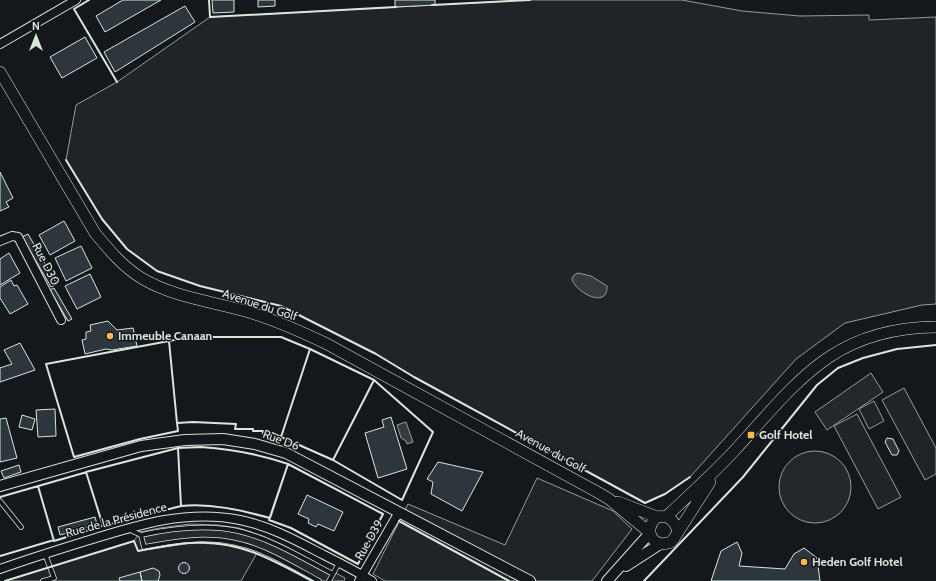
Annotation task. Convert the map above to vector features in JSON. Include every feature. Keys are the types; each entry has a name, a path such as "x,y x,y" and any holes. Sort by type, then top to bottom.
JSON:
{"main road":[{"name":"Avenue du Golf","path":"0,72 95,233 114,256 142,279 175,294 245,311 292,327 327,344 574,478 609,499 650,533 655,542 660,544"},
{"path":"650,533 650,524 662,517 719,468 794,386 809,372 835,353 853,343 895,330 917,327 936,327"},
{"path":"660,544 673,540 719,468"},
{"name":"Avenue du Golf","path":"609,499 674,522 678,531"}],"street":[{"path":"0,44 71,1"},
{"name":"Rue D30","path":"0,242 12,236 18,237 61,320"},
{"name":"Rue D6","path":"0,486 141,446 185,440 223,439 255,444 286,453 530,581"},
{"name":"Rue D39","path":"361,578 399,512"},
{"name":"Rue de la Présidence","path":"0,569 45,553 126,528 172,518 217,516 241,520 266,527 289,536 339,563 361,578 372,581"},
{"path":"611,577 650,533"},
{"path":"611,577 660,544"}],"lane":[{"path":"0,501 22,527"},
{"path":"126,528 141,536 160,531 190,528 218,528 238,531 262,539 333,574"},
{"path":"141,536 144,547 190,540 236,543 258,550 319,581"},
{"path":"44,581 54,578 45,553"},
{"path":"329,581 339,563"}],"shaded area":[{"path":"530,0 682,0 742,11 800,16 869,15 869,20 936,17 936,304 922,305 845,323 796,359 690,477 665,494 645,503 414,377 376,354 281,306 200,286 157,271 127,249 102,219 66,160 76,105 117,82 210,17"},
{"path":"578,273 591,276 607,286 606,293 602,297 597,298 579,289 574,284 572,279 574,275"},
{"path":"871,373 883,392 827,430 815,412"},
{"path":"904,388 936,448 936,474 925,480 882,400"},
{"path":"874,401 884,421 869,429 859,409"},
{"path":"857,414 901,497 878,509 834,426"},
{"path":"406,422 413,442 407,444 406,441 401,438 397,425"},
{"path":"815,451 835,457 845,467 851,487 845,507 835,517 815,523 795,517 785,507 779,487 785,467 795,457"},
{"path":"537,478 613,511 632,529 592,581 385,581 373,574 408,504 505,545"},
{"path":"190,524 218,525 239,528 263,536 345,578 344,581 312,581 257,553 235,546 191,543 138,551 134,541 140,532"},
{"path":"134,541 139,551 177,544 207,543 240,548 257,553 241,581 5,581"}],"building":[{"path":"123,0 161,0 105,32 96,16"},
{"path":"212,0 234,0 234,12 213,13"},
{"path":"258,0 275,0 275,6 258,7"},
{"path":"395,0 435,0 435,5 395,7"},
{"path":"185,6 195,22 115,72 104,52"},
{"path":"85,37 97,58 62,78 50,57"},
{"path":"0,172 13,198 6,202 9,207 0,211"},
{"path":"64,221 75,241 50,255 39,235"},
{"path":"28,234 57,284 51,287 22,237"},
{"path":"81,246 92,268 66,281 55,258"},
{"path":"9,253 20,273 0,285 0,259"},
{"path":"90,274 101,297 77,309 65,286"},
{"path":"11,280 14,286 17,285 28,304 10,314 0,298 0,287"},
{"path":"54,288 72,319 68,321 50,290"},
{"name":"Immeuble Canaan","path":"108,321 117,330 133,328 137,346 112,350 106,349 85,354 82,340 86,339 86,332 91,331 90,325"},
{"path":"20,343 35,370 0,382 0,368 12,364 4,350"},
{"path":"55,409 56,436 38,437 36,410"},
{"path":"22,415 35,419 32,430 19,427"},
{"path":"391,417 407,469 378,478 365,433 384,427 382,420"},
{"path":"6,418 17,458 0,462 0,419"},
{"path":"887,438 893,439 899,451 897,455 892,455 885,442"},
{"path":"438,462 483,472 462,511 431,494 433,482 427,479"},
{"path":"19,465 21,472 4,478 1,471"},
{"path":"307,495 343,512 334,531 318,524 316,527 308,523 309,519 298,514"},
{"path":"95,517 97,524 60,535 58,527"},
{"name":"Heden Golf Hotel","path":"737,542 742,553 739,566 785,569 794,554 804,548 817,558 820,581 711,581 721,551"},
{"path":"182,563 186,563 188,564 188,572 182,573 179,570 179,566"},
{"path":"153,568 159,571 160,575 158,581 142,581 140,572"},
{"path":"140,572 142,581 120,581 119,578"}],"wall":[{"path":"89,0 74,9 117,82"},
{"path":"209,0 210,17 396,7"},
{"path":"432,5 530,0"},
{"path":"66,160 102,219 127,249 157,271 200,286 281,306 376,354 414,377 645,503 665,494 690,477"},
{"path":"189,337 281,337 310,349 374,380 333,460 272,433 263,434 263,431 253,431 253,429 235,429 236,424 193,422 177,423 169,341 189,337"},
{"path":"169,341 46,364 74,457 140,439 178,431 177,423"},
{"path":"644,581 743,477 817,385 838,368 863,358 897,349 936,345"},
{"path":"281,437 310,349"},
{"path":"333,460 402,500 433,432 374,380"},
{"path":"201,447 245,452 288,464 270,518 214,506 181,506 178,448 201,447"},
{"path":"178,448 181,506 103,526 86,472 178,448"},
{"path":"288,464 383,514 358,564 291,528 269,520 288,464"},
{"path":"0,497 87,472"},
{"path":"38,486 54,541 102,526"},
{"path":"399,521 509,581"},
{"path":"0,556 54,540"},
{"path":"5,581 134,541 138,551 190,543 223,544 269,559 312,581"}],"place":[{"name":"Immeuble Canaan","path":"110,336"},
{"name":"Golf Hotel","path":"751,435"},
{"name":"Heden Golf Hotel","path":"804,562"}]}
